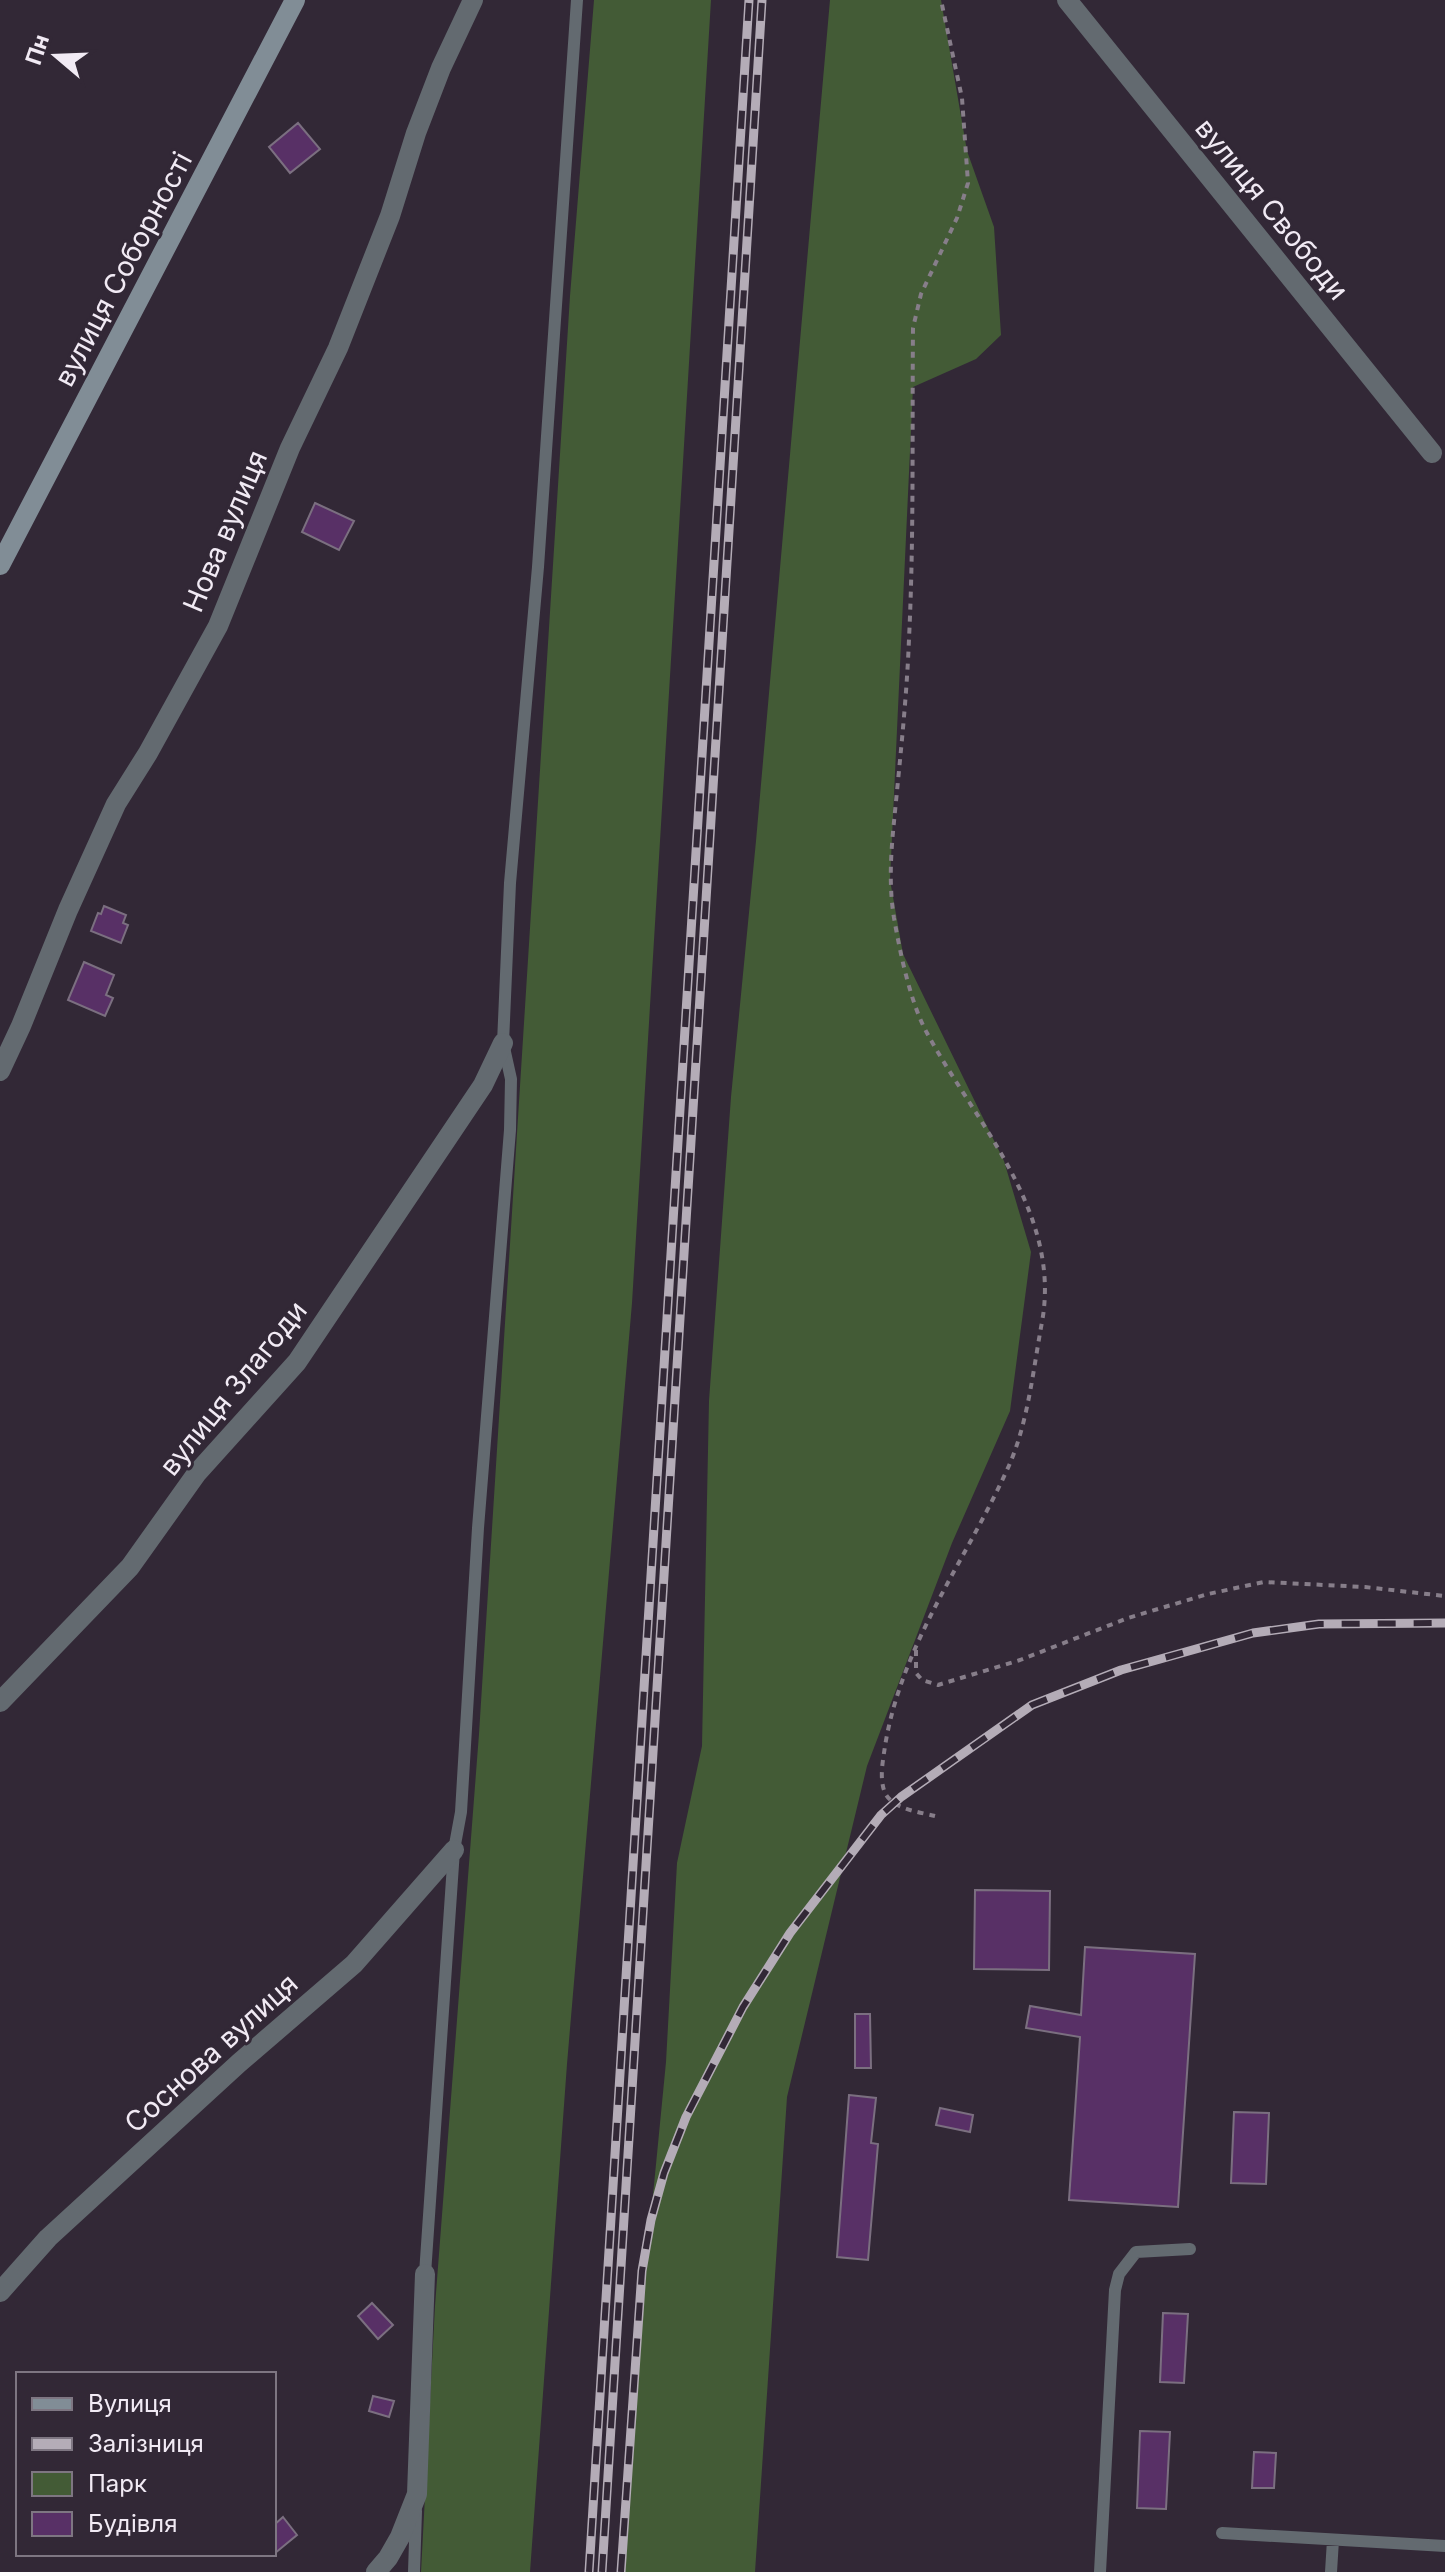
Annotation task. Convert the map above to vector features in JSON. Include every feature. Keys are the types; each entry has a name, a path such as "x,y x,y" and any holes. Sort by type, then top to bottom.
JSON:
{"street":[{"name":"вулиця Соборності","path":"0,565 295,0"},
{"name":"Нова вулиця","path":"0,1071 116,804 218,626 290,448 338,348 390,216 416,133 441,68 473,0"},
{"name":"вулиця Свободи","path":"1067,0 1432,453"},
{"name":"вулиця Злагоди","path":"0,1702 130,1567 197,1473 297,1362 483,1085 503,1043"},
{"name":"Соснова вулиця","path":"0,2292 48,2238 239,2063 354,1964 454,1850"},
{"path":"376,2572 400,2537 417,2494 425,2274"}],"lane":[{"path":"425,2274 454,1850 461,1812 478,1528 510,1130 511,1079 503,1043 510,883 538,567 577,0"},
{"path":"1100,2572 1114,2306 1119,2274 1136,2252 1190,2249"},
{"path":"414,2572 417,2494"},
{"path":"1222,2533 1445,2546"},
{"path":"1331,2572 1333,2540"}],"path":[{"path":"935,1816 894,1803 886,1794 881,1771 891,1713 916,1644 1009,1467 1020,1429 1044,1309 1043,1263 1030,1210 994,1141 925,1030 910,985 894,918 889,865 909,639 913,328 921,294 957,218 968,183 962,98 941,0"},
{"path":"916,1644 916,1673 922,1680 938,1685 1020,1660 1128,1618 1208,1594 1264,1582 1365,1587 1445,1596"}],"green space":[{"path":"594,0 711,0 632,1303 567,2064 530,2572 421,2572 435,2306 479,1734 570,296"},
{"path":"830,0 941,0 967,151 994,227 1001,335 976,359 913,387 890,880 903,954 1004,1161 1031,1252 1010,1411 952,1543 867,1766 787,2097 755,2572 623,2572 631,2420 666,2062 677,1863 702,1746 709,1401 731,1097"}],"building":[{"path":"298,123 320,149 290,173 269,147"},
{"path":"315,503 354,521 339,550 302,532"},
{"path":"104,906 126,915 123,923 128,925 121,943 91,931"},
{"path":"84,962 114,975 106,995 113,998 105,1016 68,1000"},
{"path":"975,1890 1050,1891 1049,1970 974,1969"},
{"path":"1085,1947 1195,1954 1178,2207 1069,2200 1080,2037 1026,2028 1030,2006 1081,2015"},
{"path":"855,2014 870,2014 871,2068 855,2068"},
{"path":"849,2095 876,2098 871,2143 878,2144 868,2260 837,2257"},
{"path":"940,2108 973,2115 970,2132 936,2125"},
{"path":"1234,2112 1269,2113 1266,2184 1231,2183"},
{"path":"372,2303 393,2325 378,2339 358,2316"},
{"path":"1163,2313 1188,2314 1184,2383 1160,2382"},
{"path":"373,2396 394,2401 389,2417 369,2411"},
{"path":"1140,2431 1170,2432 1166,2509 1137,2508"},
{"path":"1254,2452 1276,2453 1274,2488 1252,2488"},
{"path":"283,2517 297,2535 276,2552 276,2523"}],"railway":[{"path":"589,2572 749,0"},
{"path":"602,2572 762,0"},
{"path":"621,2572 642,2271 664,2173 686,2117 743,2007 790,1933 881,1815 901,1797 1032,1705 1121,1670 1253,1633 1319,1624 1445,1623"}]}
